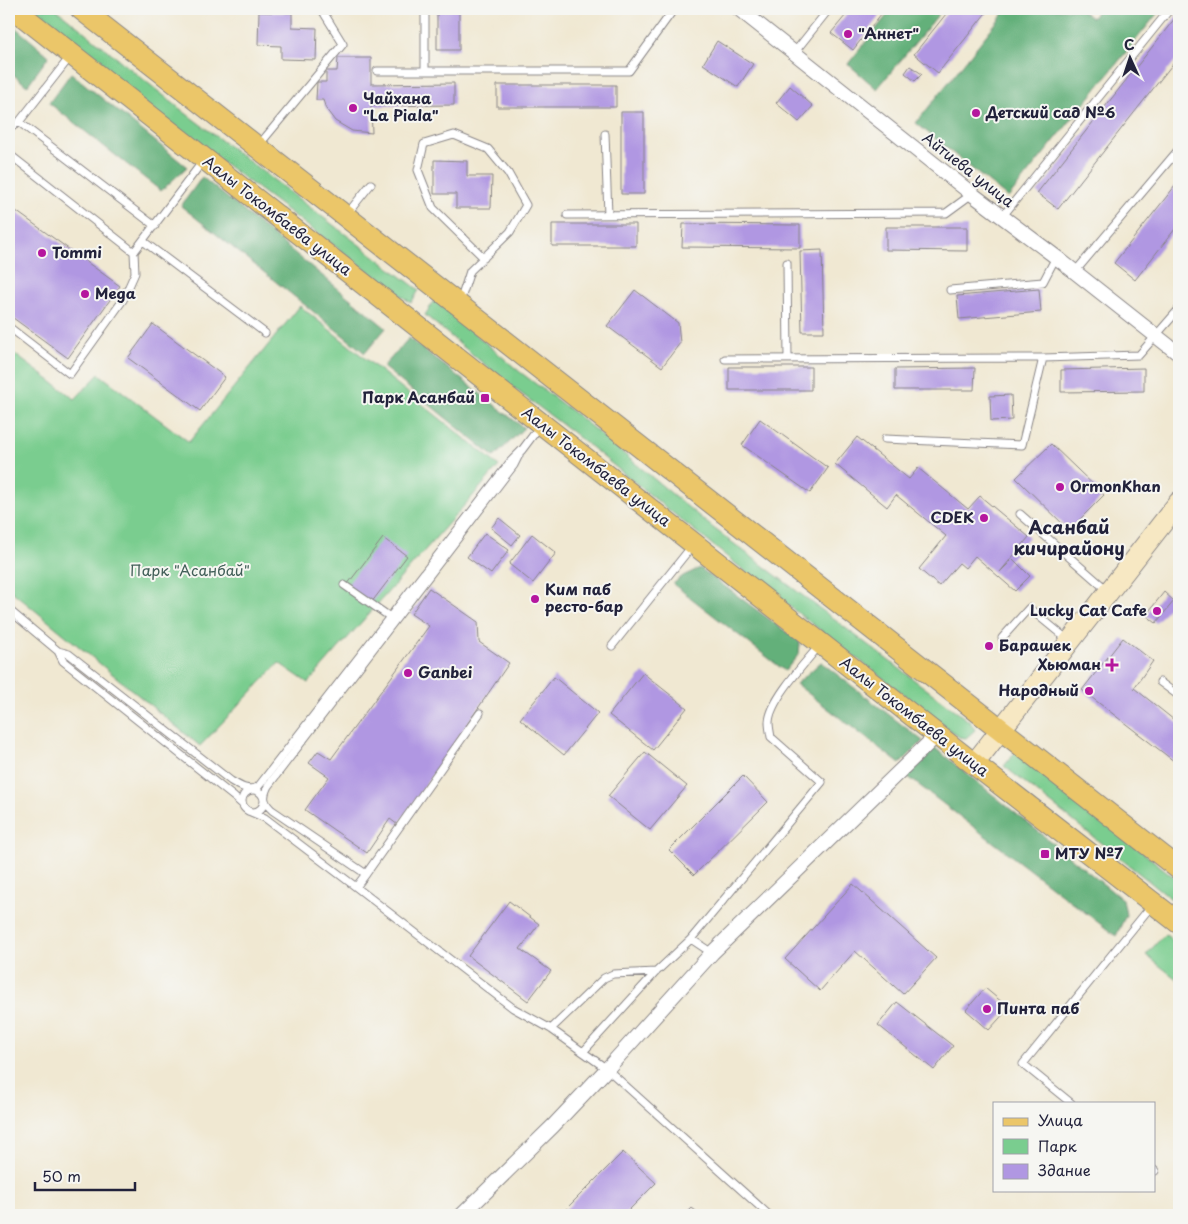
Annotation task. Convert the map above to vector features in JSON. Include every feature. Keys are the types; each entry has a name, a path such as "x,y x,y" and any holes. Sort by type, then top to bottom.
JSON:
{"main road":[{"name":"Аалы Токомбаева улица","path":"14,9 1179,923"},
{"path":"81,9 1179,869"},
{"path":"974,764 1179,502"}],"street":[{"name":"Айтиева улица","path":"739,9 972,194 1056,257 1179,354"},
{"path":"462,1215 553,1126 712,953 937,735"}],"lane":[{"path":"424,9 425,70"},
{"path":"377,71 629,71 674,9"},
{"path":"794,53 829,9"},
{"path":"1002,217 1170,9"},
{"path":"257,147 343,44 322,10"},
{"path":"9,130 19,122 72,55"},
{"path":"19,122 155,226"},
{"path":"605,134 608,215"},
{"path":"459,305 470,271 484,258 510,232 526,205 508,173 488,149 454,135 424,144 418,170 433,208 484,258"},
{"path":"1074,273 1179,149"},
{"path":"9,154 134,252"},
{"path":"9,327 70,374 123,300 135,273 134,252 204,159"},
{"path":"346,216 371,184"},
{"path":"567,215 946,213 972,194"},
{"path":"143,241 265,334"},
{"path":"950,290 1044,282 1056,257"},
{"path":"788,263 788,359"},
{"path":"725,358 1043,358 1139,355 1179,309"},
{"path":"885,439 1022,445 1043,358"},
{"path":"251,812 260,809 268,786 514,465 522,450 541,424"},
{"path":"243,805 244,795 258,787 263,781 510,462 522,450"},
{"path":"1020,514 1108,592"},
{"path":"612,646 694,544"},
{"path":"344,585 390,617"},
{"path":"1002,638 1029,608 1070,642"},
{"path":"9,610 58,651 69,654 231,781 239,786 262,794 266,805 272,810 366,874"},
{"path":"583,1052 656,972 691,939 822,782 770,737 769,720 774,706 789,683 820,643"},
{"path":"58,651 63,662 234,796 251,812 265,818 513,1008 551,1029 607,1069 769,1215"},
{"path":"1160,682 1179,696"},
{"path":"356,887 480,713"},
{"path":"1070,1102 1023,1064 1154,902"},
{"path":"691,939 712,953"},
{"path":"551,1029 604,978 613,974 656,972"}],"green space":[{"path":"24,9 56,9 184,112 419,290 411,303 102,72"},
{"path":"892,9 943,9 877,89 848,64"},
{"path":"1007,9 1079,9 1092,18 1098,9 1161,9 1008,198 916,123"},
{"path":"9,22 49,56 27,86 9,71"},
{"path":"71,73 187,167 161,191 49,103"},
{"path":"202,177 386,328 365,353 181,206"},
{"path":"435,300 520,372 577,415 712,527 970,722 975,730 966,738 959,737 772,593 571,431 507,383 425,315"},
{"name":"Парк \"Асанбай\"","path":"300,306 499,466 308,683 279,663 200,746 9,589 9,350 75,399 99,374 189,442"},
{"path":"409,338 524,428 494,457 383,367"},
{"path":"700,568 800,642 799,654 785,671 673,584 683,576"},
{"path":"821,662 923,741 900,764 796,684"},
{"path":"935,748 1123,900 1126,915 1116,936 907,776"},
{"path":"1016,752 1179,881 1179,905 1004,766"},
{"path":"1165,934 1179,946 1179,981 1146,955"}],"building":[{"path":"437,9 459,9 459,50 437,50"},
{"path":"851,9 885,9 853,50 831,33"},
{"path":"950,9 989,9 938,73 914,54"},
{"path":"259,12 292,13 292,27 317,28 316,60 281,59 281,46 258,45"},
{"path":"1179,13 1179,56 1058,209 1037,193"},
{"path":"717,41 753,64 738,87 703,64"},
{"path":"338,58 371,58 371,84 454,83 454,105 371,106 372,133 352,131 335,121 326,109 323,100 316,100 317,82 326,82 326,71 337,71"},
{"path":"910,66 922,74 915,81 905,73"},
{"path":"497,85 616,85 616,107 497,107"},
{"path":"790,86 813,106 799,122 776,103"},
{"path":"621,112 644,112 644,194 621,194"},
{"path":"434,160 467,161 467,176 492,176 491,208 456,208 456,194 434,194"},
{"path":"1179,181 1179,224 1135,280 1114,263"},
{"name":"Tommi","path":"9,206 120,286 68,358 9,315"},
{"path":"552,224 636,224 636,246 552,246"},
{"path":"683,224 800,225 800,248 682,247"},
{"path":"886,227 967,227 967,251 886,250"},
{"path":"822,250 824,332 802,332 800,251"},
{"path":"1039,289 1041,312 959,319 957,296"},
{"path":"635,290 678,323 680,343 662,367 607,326"},
{"path":"153,324 225,377 200,411 128,358"},
{"path":"729,367 811,367 811,390 729,390"},
{"path":"975,368 974,390 895,390 895,369"},
{"path":"1144,368 1144,391 1061,392 1061,370"},
{"path":"1011,395 1012,420 991,421 990,396"},
{"path":"760,419 828,468 810,493 742,445"},
{"path":"857,437 909,479 918,468 968,509 980,496 1029,537 1000,572 1013,559 1030,576 1015,591 975,556 965,568 959,563 939,586 919,569 946,536 896,495 887,507 835,464"},
{"name":"OrmonKhan","path":"1051,444 1104,495 1069,530 1016,478"},
{"path":"499,518 520,535 512,545 491,528"},
{"path":"485,533 509,550 491,574 467,557"},
{"path":"532,534 556,553 533,583 509,564"},
{"path":"383,538 407,556 371,603 347,585"},
{"path":"429,588 478,622 479,642 509,663 398,825 390,819 367,853 305,810 329,777 309,763 318,751 331,759 429,626 411,614"},
{"name":"Lucky Cat Cafe","path":"1164,592 1174,601 1156,623 1146,615"},
{"path":"1123,638 1153,661 1134,688 1179,724 1179,765 1082,690"},
{"path":"643,673 687,708 653,750 609,715"},
{"path":"554,677 598,713 564,755 520,719"},
{"path":"645,752 687,786 650,830 608,796"},
{"path":"743,776 768,802 694,875 669,850"},
{"path":"853,884 936,958 903,994 855,951 820,991 785,959"},
{"path":"509,901 539,924 520,949 551,971 528,1001 468,956"},
{"name":"Пинта паб","path":"985,988 1009,1008 989,1030 966,1010"},
{"path":"897,1002 953,1046 934,1070 878,1025"},
{"path":"623,1152 656,1183 624,1215 560,1215"},
{"path":"692,1208 701,1215 685,1215"}],"place":[{"name":"\"Аннет\"","path":"848,34"},
{"name":"Чайхана \"La Piala\"","path":"353,108"},
{"name":"Детский сад №6","path":"976,113"},
{"name":"Tommi","path":"42,253"},
{"name":"Mega","path":"85,294"},
{"name":"Парк Асанбай","path":"485,398"},
{"name":"OrmonKhan","path":"1060,487"},
{"name":"CDEK","path":"984,518"},
{"name":"Ким паб ресто-бар","path":"535,599"},
{"name":"Lucky Cat Cafe","path":"1157,611"},
{"name":"Барашек","path":"989,646"},
{"name":"Хьюман","path":"1112,665"},
{"name":"Ganbei","path":"408,673"},
{"name":"Народный","path":"1089,691"},
{"name":"МТУ №7","path":"1045,854"},
{"name":"Пинта паб","path":"987,1009"}],"district":[{"name":"Асанбай кичирайону","path":"1069,538"}]}
